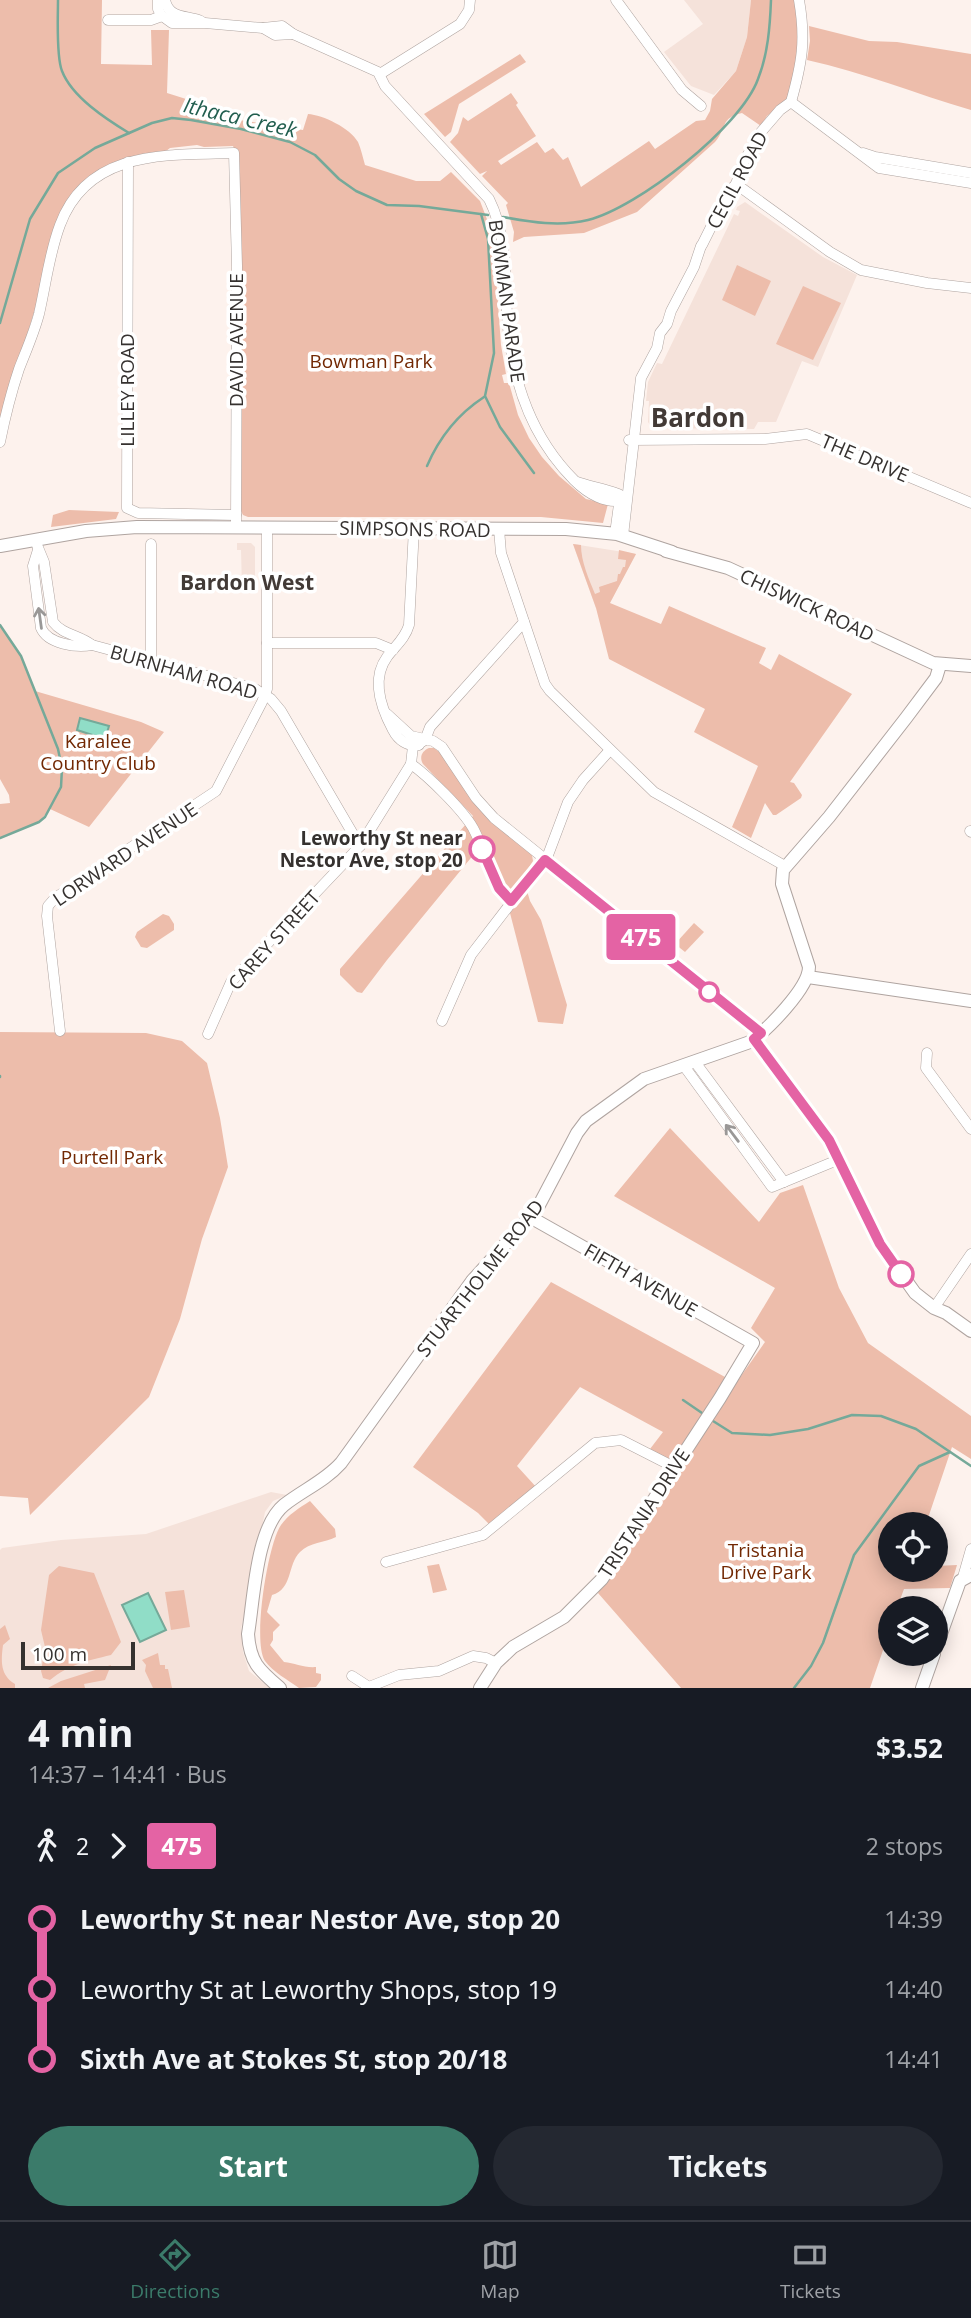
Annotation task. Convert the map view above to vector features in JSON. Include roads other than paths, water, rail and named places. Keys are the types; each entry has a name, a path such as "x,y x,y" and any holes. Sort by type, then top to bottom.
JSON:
{"main road":[{"name":"SIMPSONS ROAD","path":"0,546 37,545 122,527 236,521 267,527 499,528"},
{"name":"CHISWICK ROAD","path":"499,528 566,529 618,537 728,568 940,665"},
{"path":"971,666 940,665 936,678 906,718 781,874 807,959 808,976 971,1001"},
{"name":"STUARTHOLME ROAD","path":"280,1688 258,1669 249,1647 248,1634 264,1534 269,1524 284,1505 332,1473 472,1281 530,1217 543,1199 577,1133 591,1116 644,1079 738,1048 758,1036 794,997 808,976"},
{"path":"758,1036 840,1159 887,1254 915,1293 971,1331"},
{"name":"FIFTH AVENUE","path":"530,1217 753,1343"},
{"path":"934,1308 940,1318 971,1340"},
{"name":"TRISTANIA DRIVE","path":"480,1688 496,1663 525,1639 564,1617 602,1579 753,1343"},
{"path":"948,1614 958,1586 967,1576"},
{"path":"922,1688 930,1666"}],"street":[{"path":"380,74 460,24 470,10 470,0"},
{"path":"616,0 682,90 701,107"},
{"name":"CECIL ROAD","path":"618,537 631,441 636,377 651,350 657,331 671,312 688,276 693,256 702,245 728,193 736,184 743,163 761,132 780,110 791,102 803,60 803,26 799,0"},
{"name":"BOWMAN PARADE","path":"108,20 154,20 162,7 172,23 205,23 262,29 282,26 293,34 380,74 385,86 484,193 492,206 502,240 515,373 531,421 550,452 590,494 622,498"},
{"path":"791,102 879,168 971,183"},
{"path":"859,152 971,173"},
{"name":"DAVID AVENUE","path":"128,162 147,157 234,153 237,265 236,521"},
{"path":"0,442 6,409 38,316 50,261 67,210 93,180 128,162"},
{"name":"LILLEY ROAD","path":"128,162 127,508 138,513 236,521"},
{"path":"736,184 830,252 861,270 927,283 971,288"},
{"name":"THE DRIVE","path":"631,441 747,437 765,439 807,434 971,503"},
{"path":"265,695 267,527"},
{"path":"414,528 409,625 404,637 383,663 378,694 395,734 413,746 429,743 440,745"},
{"name":"SIMPSONS ROAD","path":"499,528 501,553 547,687 657,794 785,866"},
{"path":"151,544 151,660"},
{"name":"BURNHAM ROAD","path":"37,545 43,561 53,622 59,629 92,645 265,695 281,711 360,846"},
{"path":"413,746 425,740 430,727 524,622"},
{"path":"267,643 376,643 393,650"},
{"name":"LORWARD AVENUE","path":"60,1031 48,906 55,898 216,790 265,695"},
{"path":"387,714 407,734 440,745 480,804 758,1036"},
{"name":"CAREY STREET","path":"208,1034 231,982 360,846 411,764 413,746"},
{"path":"442,1021 471,955 545,860 568,802 610,750"},
{"path":"411,764 428,778 471,825 499,888 511,901"},
{"path":"927,1053 926,1069 971,1129"},
{"path":"689,1064 784,1182"},
{"path":"689,1064 772,1187 840,1159"},
{"path":"934,1308 971,1254"},
{"path":"386,1562 483,1535 595,1443 621,1440 674,1467"},
{"path":"967,1576 971,1549"},
{"path":"352,1676 369,1687 399,1675 439,1671 473,1656 496,1663"}],"waterway":[{"path":"58,0 59,56 67,81 91,106 129,133"},
{"name":"Ithaca Creek","path":"503,217 556,223 588,220 633,200 685,163 710,142 748,98 764,60 771,0"},
{"name":"Ithaca Creek","path":"0,323 30,219 58,173 95,148 152,123 172,118 241,129 290,142 315,155 339,179 356,191 387,205 419,206 488,215"},
{"path":"481,214 488,239 494,353 485,396 500,427 534,473"},
{"path":"427,466 450,427 484,397"},
{"name":"Ithaca Creek","path":"0,625 21,656 58,749 62,768 61,787 45,817 0,838"},
{"path":"683,1400 702,1413"},
{"path":"713,1421 732,1433 770,1435 808,1429 852,1415 881,1416 916,1429 971,1466"},
{"path":"794,1688 811,1666 823,1643 854,1555 919,1466 950,1452"}],"place":[{"name":"Leworthy St near Nestor Ave, stop 20","path":"482,849"}],"district":[{"name":"Bardon","path":"698,418"},
{"name":"Bardon West","path":"247,583"}],"park label":[{"name":"Bowman Park","path":"371,361"},
{"name":"Karalee Country Club","path":"98,752"},
{"name":"Purtell Park","path":"112,1157"},
{"name":"Tristania Drive Park","path":"766,1561"}]}
